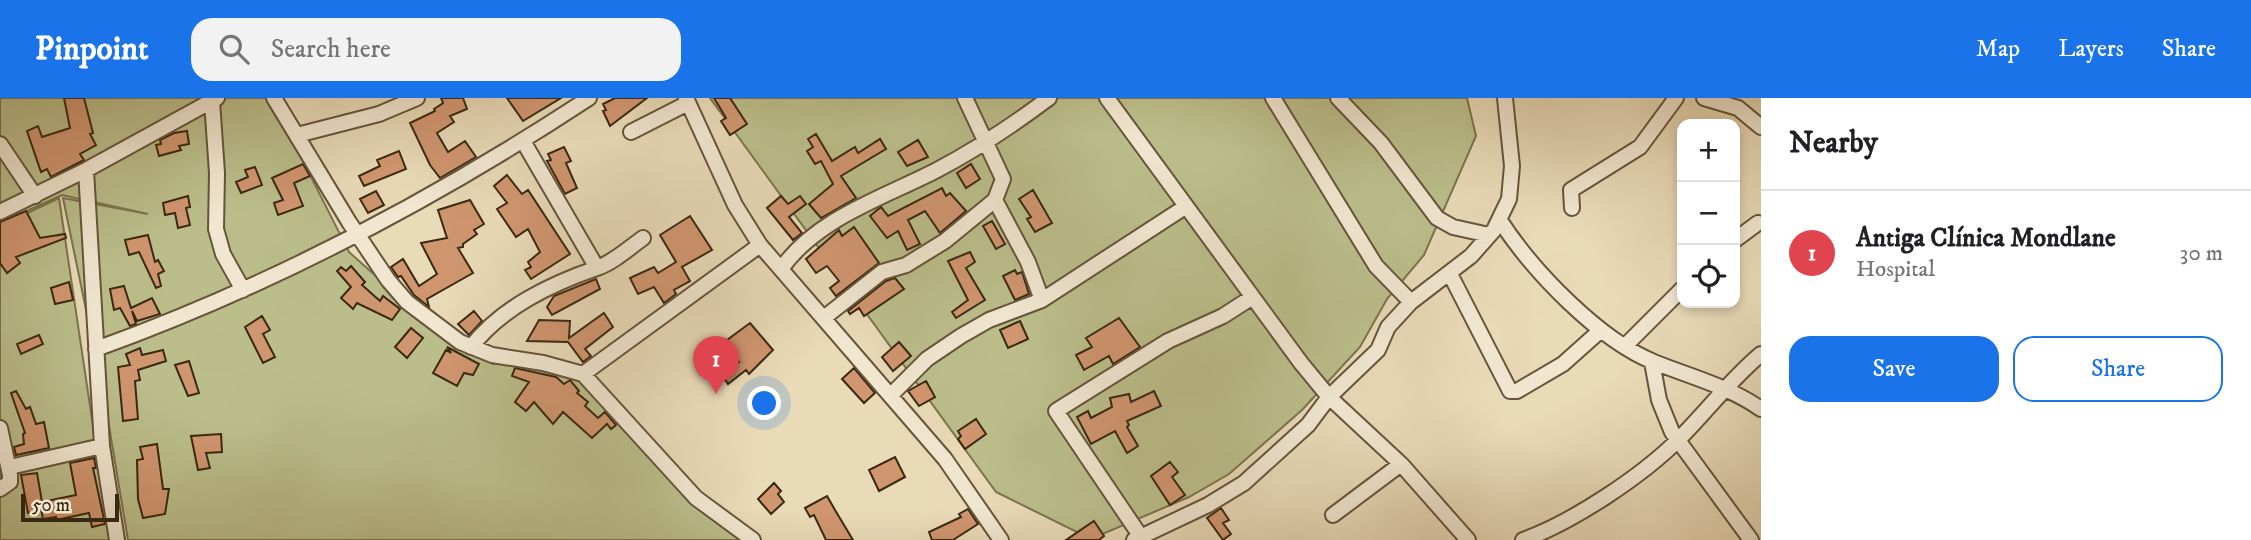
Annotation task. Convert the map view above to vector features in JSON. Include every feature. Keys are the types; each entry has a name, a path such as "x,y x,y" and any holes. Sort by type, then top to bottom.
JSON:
{"street":[{"path":"274,98 358,235 388,280 407,302 471,347 492,355 543,363 583,374 696,498 753,540"},
{"path":"297,135 379,114 417,98"},
{"path":"96,349 179,318 358,235 484,166 589,98"},
{"path":"824,317 882,272 906,265 945,241 995,200 1003,179 965,98"},
{"path":"781,269 795,249 856,208 986,143 1049,98"},
{"path":"1107,98 1251,298 1329,397 1401,464 1468,540"},
{"path":"1273,98 1376,265 1411,302"},
{"path":"1338,98 1381,143 1437,218 1452,227 1489,235"},
{"path":"1251,298 1223,316 1168,341 1056,411 1138,539 1244,483 1308,425 1329,397 1378,350 1388,327 1411,302 1450,274 1501,222 1509,199 1512,166 1505,98"},
{"path":"1572,208 1571,190 1640,146 1676,98"},
{"path":"1704,98 1738,108 1760,124"},
{"path":"0,212 86,170 215,99 218,241 243,290"},
{"path":"631,132 687,100 735,205 760,245 944,459 1001,540"},
{"path":"523,141 597,268"},
{"path":"0,145 34,196"},
{"path":"86,170 102,446 117,540"},
{"path":"995,200 1028,262 1042,300"},
{"path":"891,395 927,359 961,336 989,320 1042,300 1185,207"},
{"path":"1501,222 1513,241 1550,281 1601,330 1652,362 1726,387 1761,409"},
{"path":"1740,236 1758,223"},
{"path":"471,347 489,323 504,313 575,274 597,268 643,238"},
{"path":"583,374 760,245"},
{"path":"1450,274 1510,391 1517,391 1563,364 1601,330"},
{"path":"1625,346 1677,294"},
{"path":"1523,540 1576,516 1642,471 1678,441 1726,387 1761,354"},
{"path":"1652,362 1664,415 1678,441 1751,540"},
{"path":"0,428 10,467 10,482 0,489"},
{"path":"10,467 102,446"},
{"path":"1333,515 1401,464"}],"green space":[{"path":"0,98 271,98 349,252 447,340 493,364 515,362 583,379 748,540 128,540 105,402 63,198 148,214 62,195 0,223"},
{"path":"710,98 1467,98 1476,136 1424,255 1387,299 1360,347 1302,410 1229,474 1189,497 1091,539 996,492"},
{"path":"59,198 110,540 0,540 0,226"}],"building":[{"path":"64,98 84,98 93,133 90,134 96,145 80,154 84,160 51,177 47,169 41,172 27,131 38,126 42,137 70,128"},
{"path":"441,98 463,98 467,109 450,116 454,122 437,133 448,152 465,141 476,157 440,178 430,165 410,123 435,111 434,109 443,103"},
{"path":"507,98 561,98 523,121"},
{"path":"615,98 647,98 610,126 603,111 606,110 603,104"},
{"path":"714,98 730,98 747,124 730,135 721,121 726,118"},
{"path":"187,131 189,144 179,146 181,150 159,156 156,145 161,144 160,140 174,133"},
{"path":"816,134 832,161 855,147 858,153 880,139 886,149 841,176 856,198 821,218 809,204 833,184 821,161 815,164 807,151 813,147 808,139"},
{"path":"918,140 928,157 907,166 898,152"},
{"path":"564,147 571,161 566,163 577,188 565,194 547,161 551,160 548,154"},
{"path":"399,151 406,169 364,186 359,176 380,166 377,160"},
{"path":"303,164 310,176 294,183 303,206 278,215 274,203 283,200 272,178"},
{"path":"971,164 980,179 966,188 957,173"},
{"path":"255,167 262,185 241,193 236,182 248,177 245,170"},
{"path":"507,175 522,194 528,190 570,254 531,279 525,270 531,267 528,262 540,252 528,229 516,237 497,209 507,203 494,186"},
{"path":"942,188 946,196 950,193 966,211 940,233 925,211 908,220 920,244 907,250 898,231 887,238 870,216 881,207 888,216"},
{"path":"1033,190 1052,223 1035,232 1027,219 1031,217 1019,199"},
{"path":"376,191 384,205 368,213 360,199"},
{"path":"188,196 190,207 186,208 190,225 178,228 175,213 165,215 163,203"},
{"path":"781,196 788,204 800,196 806,204 789,217 802,233 793,240 767,208"},
{"path":"470,200 484,224 474,230 477,234 463,244 463,247 458,248 473,273 427,299 429,307 414,295 391,267 403,259 419,286 437,274 421,243 447,238 438,210"},
{"path":"26,211 40,238 65,234 66,238 16,257 20,263 7,273 0,263 0,222"},
{"path":"690,216 712,250 682,267 690,281 674,290 676,294 664,303 654,287 638,294 630,278 654,267 658,273 676,262 660,235"},
{"path":"992,221 1005,244 996,249 983,226"},
{"path":"854,227 879,263 836,296 830,288 839,281 827,266 816,273 806,259 839,230 842,236"},
{"path":"148,235 155,262 158,260 164,271 158,274 161,286 156,288 139,252 129,255 125,240"},
{"path":"970,252 975,262 966,268 985,300 956,318 952,312 968,300 948,261"},
{"path":"351,266 365,282 362,285 380,301 383,296 400,309 392,320 357,303 353,309 341,298 351,287 337,271 341,267 346,271"},
{"path":"1015,270 1017,274 1022,272 1029,294 1015,300 1003,276"},
{"path":"895,278 904,289 864,316 859,308 850,314 848,311 886,281"},
{"path":"596,279 600,289 552,315 547,307 554,296"},
{"path":"69,282 73,300 55,304 51,288"},
{"path":"124,286 131,308 152,298 160,314 137,321 132,311 136,324 130,326 120,308 114,310 110,289"},
{"path":"474,311 482,321 469,335 458,324"},
{"path":"604,313 613,327 585,349 591,356 583,362 568,342 527,341 539,320 570,321 569,338"},
{"path":"262,316 270,330 263,334 275,357 263,363 245,327"},
{"path":"1119,318 1140,347 1113,364 1109,356 1084,370 1076,355 1092,347 1086,338"},
{"path":"1020,321 1028,339 1008,348 1000,330"},
{"path":"750,323 773,350 749,374 746,370 728,384 722,375 739,362 723,343"},
{"path":"411,328 423,338 407,358 395,347"},
{"path":"39,335 43,344 21,354 17,344"},
{"path":"899,342 911,356 893,371 882,357"},
{"path":"447,347 479,364 473,375 464,373 457,386 433,373 446,350 451,353"},
{"path":"140,348 142,355 163,350 166,361 138,370 140,380 135,381 138,419 123,421 118,367 130,365 126,354"},
{"path":"189,361 199,393 188,396 175,365"},
{"path":"515,368 556,377 564,384 570,380 579,391 577,393 588,402 585,406 598,418 605,412 616,425 611,429 607,424 592,438 563,412 553,424 534,402 526,411 515,402 529,382 512,376"},
{"path":"854,368 875,393 864,403 842,379"},
{"path":"926,381 935,397 919,406 908,391"},
{"path":"16,391 26,409 30,407 36,424 44,422 49,448 16,455 14,447 24,444 25,433 11,393"},
{"path":"1154,391 1161,406 1127,421 1127,427 1138,446 1127,453 1115,431 1091,444 1077,417 1088,411 1091,418 1112,407 1110,398 1129,394 1131,402"},
{"path":"976,419 986,434 965,449 958,439 961,436 958,431"},
{"path":"221,434 222,452 206,453 210,468 198,470 191,436"},
{"path":"157,444 163,489 169,489 165,514 143,518 138,499 137,460 143,459 140,447"},
{"path":"895,457 905,477 879,491 869,470"},
{"path":"94,458 96,468 93,468 105,524 92,527 89,513 56,520 56,517 43,519 41,509 28,513 21,475 37,473 42,502 76,495 70,463"},
{"path":"1170,462 1178,472 1172,477 1185,495 1170,505 1151,476"},
{"path":"774,483 781,491 778,494 784,502 771,514 758,499"},
{"path":"827,496 853,540 826,540 814,515 810,517 805,508"},
{"path":"1221,508 1229,520 1223,523 1231,534 1223,540 1207,518"},
{"path":"968,509 978,524 953,540 932,540 929,532 961,517 959,514"},
{"path":"1094,521 1104,536 1099,540 1066,540"}],"place":[{"name":"Antiga Clínica Mondlane","path":"716,394"}]}
